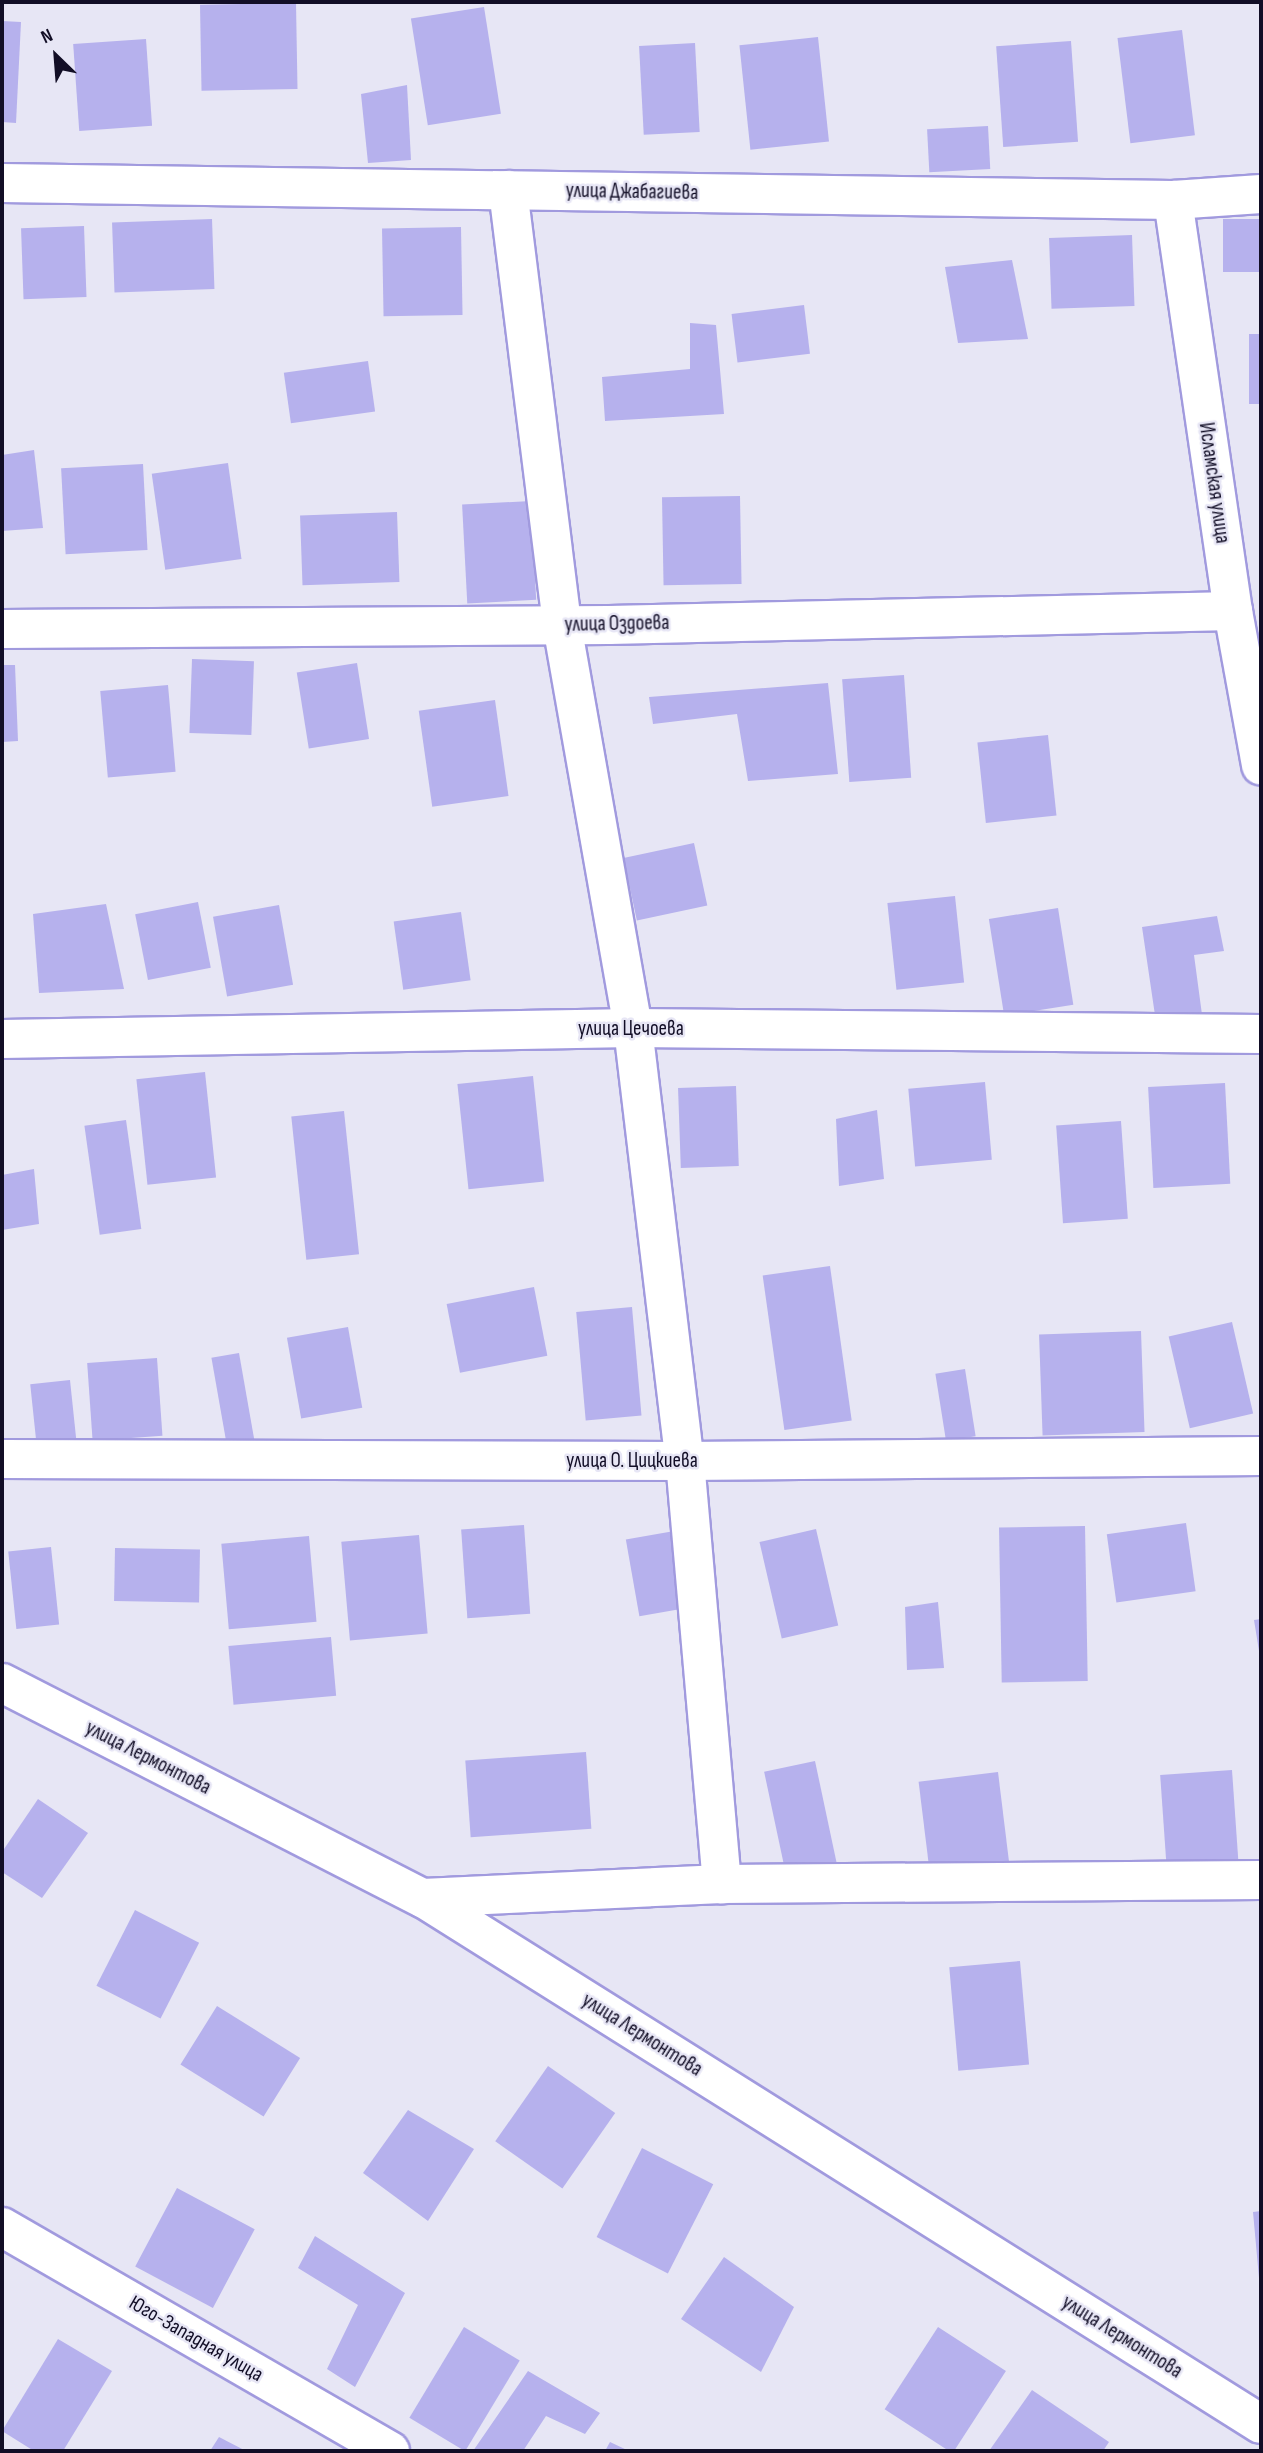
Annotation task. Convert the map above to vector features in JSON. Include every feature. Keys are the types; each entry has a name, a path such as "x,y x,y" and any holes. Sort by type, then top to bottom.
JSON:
{"street":[{"name":"улица Джабагиева","path":"2,183 1173,200 1261,194"},
{"path":"508,190 562,625 633,1028 685,1461 722,1884"},
{"name":"Исламская улица","path":"1173,200 1233,611 1261,765"},
{"name":"улица Оздоева","path":"2,629 562,625 1233,611"},
{"name":"улица Цечоева","path":"2,1039 633,1028 1261,1034"},
{"name":"улица О. Цицкиева","path":"2,1458 685,1461 1261,1455"},
{"name":"улица Лермонтова","path":"2,1683 423,1898 1261,2424"},
{"path":"423,1898 722,1884 1261,1880"},
{"name":"Юго-Западная улица","path":"2,2227 390,2451"}],"building":[{"path":"296,3 298,89 202,91 200,5"},
{"path":"484,7 501,114 428,125 411,19"},
{"path":"2,21 21,22 16,123 2,122"},
{"path":"1182,30 1195,135 1130,143 1117,38"},
{"path":"818,37 829,141 750,150 739,45"},
{"path":"146,39 152,126 79,131 73,44"},
{"path":"1071,41 1078,142 1003,147 996,46"},
{"path":"695,43 700,132 644,135 639,46"},
{"path":"407,85 411,160 368,163 361,94"},
{"path":"988,126 990,169 929,172 927,129"},
{"path":"212,219 214,289 115,292 112,222"},
{"path":"1223,219 1261,219 1261,272 1223,272"},
{"path":"84,226 86,297 24,299 21,228"},
{"path":"461,227 463,315 384,316 382,228"},
{"path":"1132,235 1134,306 1052,309 1049,238"},
{"path":"1012,260 1028,339 958,343 945,267"},
{"path":"804,305 810,354 738,363 732,314"},
{"path":"690,323 716,325 724,414 605,421 602,377 690,369"},
{"path":"1249,334 1261,334 1261,404 1249,404"},
{"path":"368,361 375,412 291,423 284,373"},
{"path":"34,450 43,528 2,531 2,455"},
{"path":"228,463 241,559 165,570 152,474"},
{"path":"143,464 148,550 66,554 61,468"},
{"path":"740,496 742,584 664,585 662,497"},
{"path":"531,501 536,600 467,603 462,505"},
{"path":"397,512 399,582 303,585 300,515"},
{"path":"192,659 254,661 251,735 189,733"},
{"path":"357,663 369,739 309,749 297,673"},
{"path":"2,665 15,665 18,741 2,742"},
{"path":"904,675 911,778 849,782 842,679"},
{"path":"828,683 838,774 748,781 737,714 653,724 649,697"},
{"path":"168,685 176,772 108,778 100,691"},
{"path":"495,700 508,796 432,807 419,711"},
{"path":"1048,735 1056,816 986,823 977,742"},
{"path":"694,843 707,906 637,921 624,858"},
{"path":"955,896 964,983 896,990 887,903"},
{"path":"198,902 211,968 148,980 135,914"},
{"path":"106,904 124,989 39,993 33,914"},
{"path":"279,905 293,985 227,996 213,917"},
{"path":"1058,908 1073,1005 1004,1016 989,919"},
{"path":"461,912 471,980 403,990 394,921"},
{"path":"1217,916 1224,951 1194,955 1203,1022 1156,1022 1142,927"},
{"path":"205,1072 216,1177 147,1185 136,1079"},
{"path":"533,1076 544,1181 468,1189 457,1084"},
{"path":"985,1082 992,1160 915,1166 908,1089"},
{"path":"1225,1083 1230,1184 1153,1188 1148,1087"},
{"path":"736,1086 739,1166 681,1168 678,1088"},
{"path":"877,1110 884,1179 839,1186 836,1119"},
{"path":"344,1111 359,1254 306,1260 291,1117"},
{"path":"126,1120 141,1229 100,1235 84,1126"},
{"path":"1121,1121 1128,1219 1063,1223 1056,1126"},
{"path":"34,1169 39,1224 2,1230 2,1175"},
{"path":"830,1266 852,1420 784,1430 763,1275"},
{"path":"534,1287 547,1356 460,1373 447,1304"},
{"path":"632,1307 641,1416 586,1420 576,1312"},
{"path":"1232,1322 1253,1414 1190,1428 1169,1337"},
{"path":"348,1327 362,1408 301,1419 287,1338"},
{"path":"1141,1331 1145,1432 1043,1435 1039,1335"},
{"path":"239,1353 255,1442 227,1446 211,1358"},
{"path":"157,1358 162,1436 93,1441 87,1363"},
{"path":"965,1369 976,1436 946,1441 935,1374"},
{"path":"70,1380 77,1444 37,1448 30,1384"},
{"path":"1186,1523 1196,1591 1116,1602 1107,1534"},
{"path":"524,1525 530,1614 467,1618 461,1529"},
{"path":"1085,1526 1088,1681 1002,1682 999,1528"},
{"path":"816,1529 838,1625 782,1639 759,1542"},
{"path":"680,1530 694,1607 639,1616 626,1540"},
{"path":"419,1535 428,1634 350,1640 341,1542"},
{"path":"309,1536 316,1622 229,1629 221,1544"},
{"path":"51,1547 59,1625 16,1629 8,1551"},
{"path":"115,1548 200,1549 199,1602 114,1601"},
{"path":"938,1602 944,1668 907,1670 905,1607"},
{"path":"1261,1619 1261,1657 1260,1657 1254,1620"},
{"path":"331,1637 336,1696 234,1705 228,1646"},
{"path":"586,1752 591,1829 471,1837 465,1760"},
{"path":"815,1761 837,1867 787,1877 764,1772"},
{"path":"1232,1770 1239,1868 1167,1873 1160,1775"},
{"path":"998,1772 1009,1861 930,1871 919,1782"},
{"path":"38,1799 88,1833 42,1898 2,1872 2,1852"},
{"path":"135,1910 199,1943 161,2018 96,1986"},
{"path":"1020,1961 1029,2065 958,2071 949,1967"},
{"path":"217,2006 300,2058 264,2116 180,2065"},
{"path":"548,2066 615,2113 562,2188 495,2141"},
{"path":"408,2110 474,2149 428,2221 363,2173"},
{"path":"642,2148 713,2184 668,2273 597,2237"},
{"path":"177,2188 255,2229 213,2308 135,2267"},
{"path":"1261,2211 1261,2278 1259,2278 1253,2212"},
{"path":"315,2236 405,2293 355,2387 327,2369 358,2305 298,2268"},
{"path":"724,2257 794,2307 761,2372 681,2319"},
{"path":"464,2327 520,2360 465,2451 409,2418"},
{"path":"938,2327 1006,2371 954,2451 949,2451 885,2409"},
{"path":"58,2339 112,2371 63,2451 34,2451 2,2431"},
{"path":"528,2371 600,2413 585,2434 546,2416 523,2451 473,2451"},
{"path":"1032,2390 1109,2442 1103,2451 989,2451"},
{"path":"219,2437 246,2451 210,2451"},
{"path":"610,2442 629,2451 605,2451"}]}
